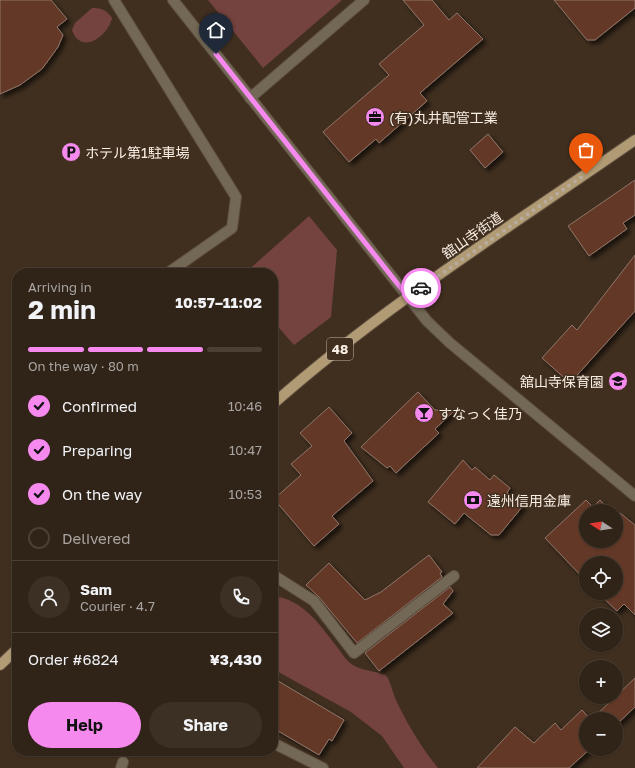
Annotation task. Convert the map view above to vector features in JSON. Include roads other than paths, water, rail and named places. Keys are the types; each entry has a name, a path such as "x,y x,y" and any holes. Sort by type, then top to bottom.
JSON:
{"main road":[{"name":"舘山寺街道","path":"278,400 307,374 408,297 635,140"},
{"path":"0,665 12,654"}],"street":[{"path":"114,0 236,197 232,228 175,268"},
{"path":"173,0 427,321 450,343 635,496"},
{"path":"250,98 364,0"},
{"path":"278,578 314,602 354,653 454,576"},
{"path":"278,746 323,768"}],"place":[{"name":"(有)丸井配管工業","path":"375,117"},
{"name":"ホテル第1駐車場","path":"71,152"},
{"name":"舘山寺保育園","path":"618,381"},
{"name":"すなっく佳乃","path":"424,413"},
{"name":"遠州信用金庫","path":"473,500"}]}
